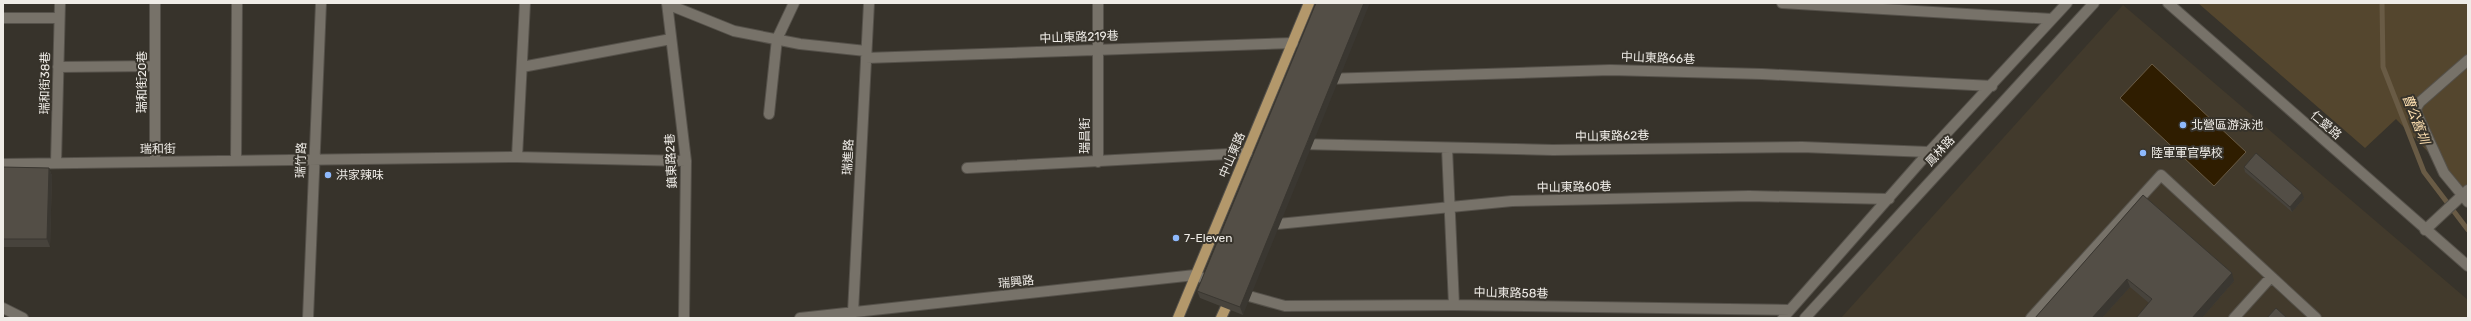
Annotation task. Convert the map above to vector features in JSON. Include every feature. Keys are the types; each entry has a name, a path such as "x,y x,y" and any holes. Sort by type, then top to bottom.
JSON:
{"main road":[{"name":"中山東路","path":"1178,318 1309,3"},
{"path":"1322,83 1329,65"},
{"path":"1293,148 1301,130"},
{"path":"1260,228 1267,211"},
{"path":"1221,318 1234,288"}],"street":[{"name":"瑞和街38巷","path":"56,163 60,3"},
{"name":"瑞和街20巷","path":"155,3 155,161"},
{"path":"236,3 236,161"},
{"name":"瑞竹路","path":"308,318 321,3"},
{"path":"517,157 526,3"},
{"name":"中山東路219巷","path":"667,3 734,31 866,55 1293,43"},
{"name":"鎮東路2巷","path":"667,3 686,161 684,318"},
{"path":"769,114 778,39 794,3"},
{"name":"瑞進路","path":"853,312 869,3"},
{"name":"瑞昌街","path":"967,168 1098,162 1098,3"},
{"path":"1782,3 2052,19"},
{"name":"鳳林路","path":"1783,318 1889,200 1929,152 1992,86 2067,3"},
{"name":"鳳林路","path":"1805,318 2094,3"},
{"name":"仁愛路","path":"2168,3 2425,230 2468,266"},
{"path":"3,18 59,18"},
{"path":"522,67 671,39"},
{"path":"2425,230 2436,218 2463,197 2444,173 2417,114 2416,108 2420,102 2468,60"},
{"path":"58,67 155,66"},
{"name":"中山東路66巷","path":"1322,83 1610,70 1762,74 1992,86"},
{"name":"中山東路62巷","path":"1293,148 1802,146 1929,152"},
{"path":"1447,148 1454,305"},
{"path":"1098,162 1247,153"},
{"name":"瑞和街","path":"3,164 155,161 314,161 517,157 686,161"},
{"path":"2031,318 2162,175 2316,318"},
{"name":"中山東路60巷","path":"1260,228 1512,201 1749,196 1889,200"},
{"path":"1195,275 1234,288"},
{"name":"瑞興路","path":"800,318 1195,275"},
{"path":"2234,318 2271,277"},
{"name":"中山東路58巷","path":"1234,288 1285,306 1454,305 1790,310"},
{"path":"3,308 23,318"}],"shaded area":[{"path":"2198,3 2468,3 2468,193 2396,119 2365,148"},
{"name":"陸軍軍官學校","path":"2123,5 2468,300 2468,318 1841,318"},
{"name":"北營區游泳池","path":"2152,64 2246,152 2214,186 2120,98"}],"building":[{"path":"1316,3 1364,3 1240,307 1197,291"},
{"path":"2256,153 2302,193 2290,207 2244,167"},
{"path":"3,167 49,168 47,239 3,239"},
{"path":"2143,195 2232,273 2192,318 2136,318 2152,299 2127,279 2092,318 2035,318"},
{"path":"2276,308 2287,318 2267,318"}],"waterway":[{"name":"曹公舊圳","path":"2382,3 2383,67 2424,172 2468,230"}],"place":[{"name":"北營區游泳池","path":"2183,125"},
{"name":"陸軍軍官學校","path":"2143,153"},
{"name":"洪家辣味","path":"328,175"},
{"name":"7-Eleven","path":"1176,238"}]}
